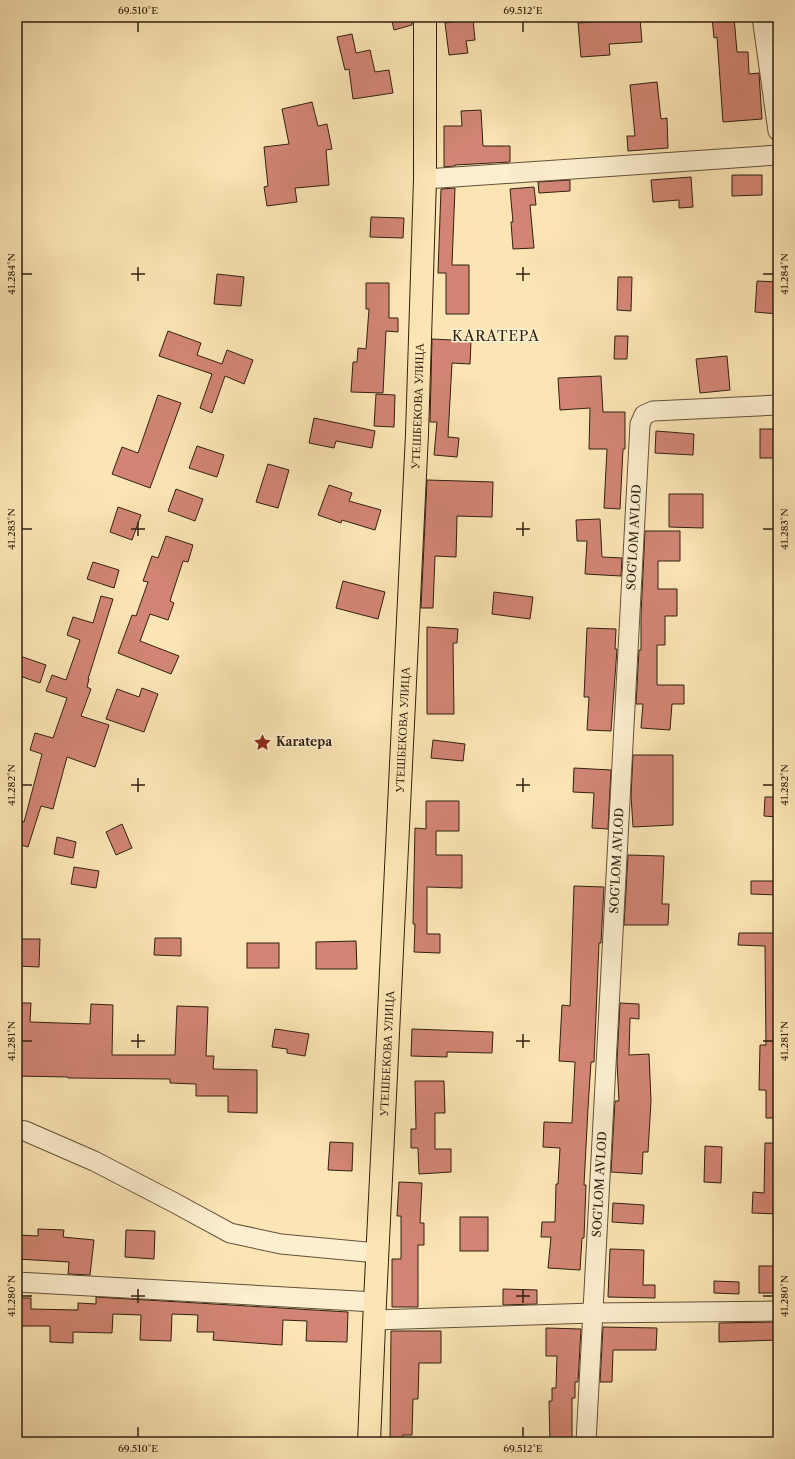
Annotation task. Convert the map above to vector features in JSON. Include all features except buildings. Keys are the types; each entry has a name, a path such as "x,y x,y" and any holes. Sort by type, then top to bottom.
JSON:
{"main road":[{"name":"УТЕШБЕКОВА УЛИЦА","path":"369,1442 374,1311 417,450 425,179 425,17"}],"street":[{"path":"762,17 778,131"},
{"path":"425,179 778,155"},
{"name":"SOG'LOM AVLOD","path":"586,1442 640,424 644,415 653,411 778,405"},
{"path":"17,1130 25,1131 94,1161 173,1202 230,1234 281,1244 377,1253"},
{"path":"17,1282 374,1311 593,1314 778,1312"}],"place":[{"name":"Karatepa","path":"263,742"}],"district":[{"name":"KARATEPA","path":"496,336"}]}
